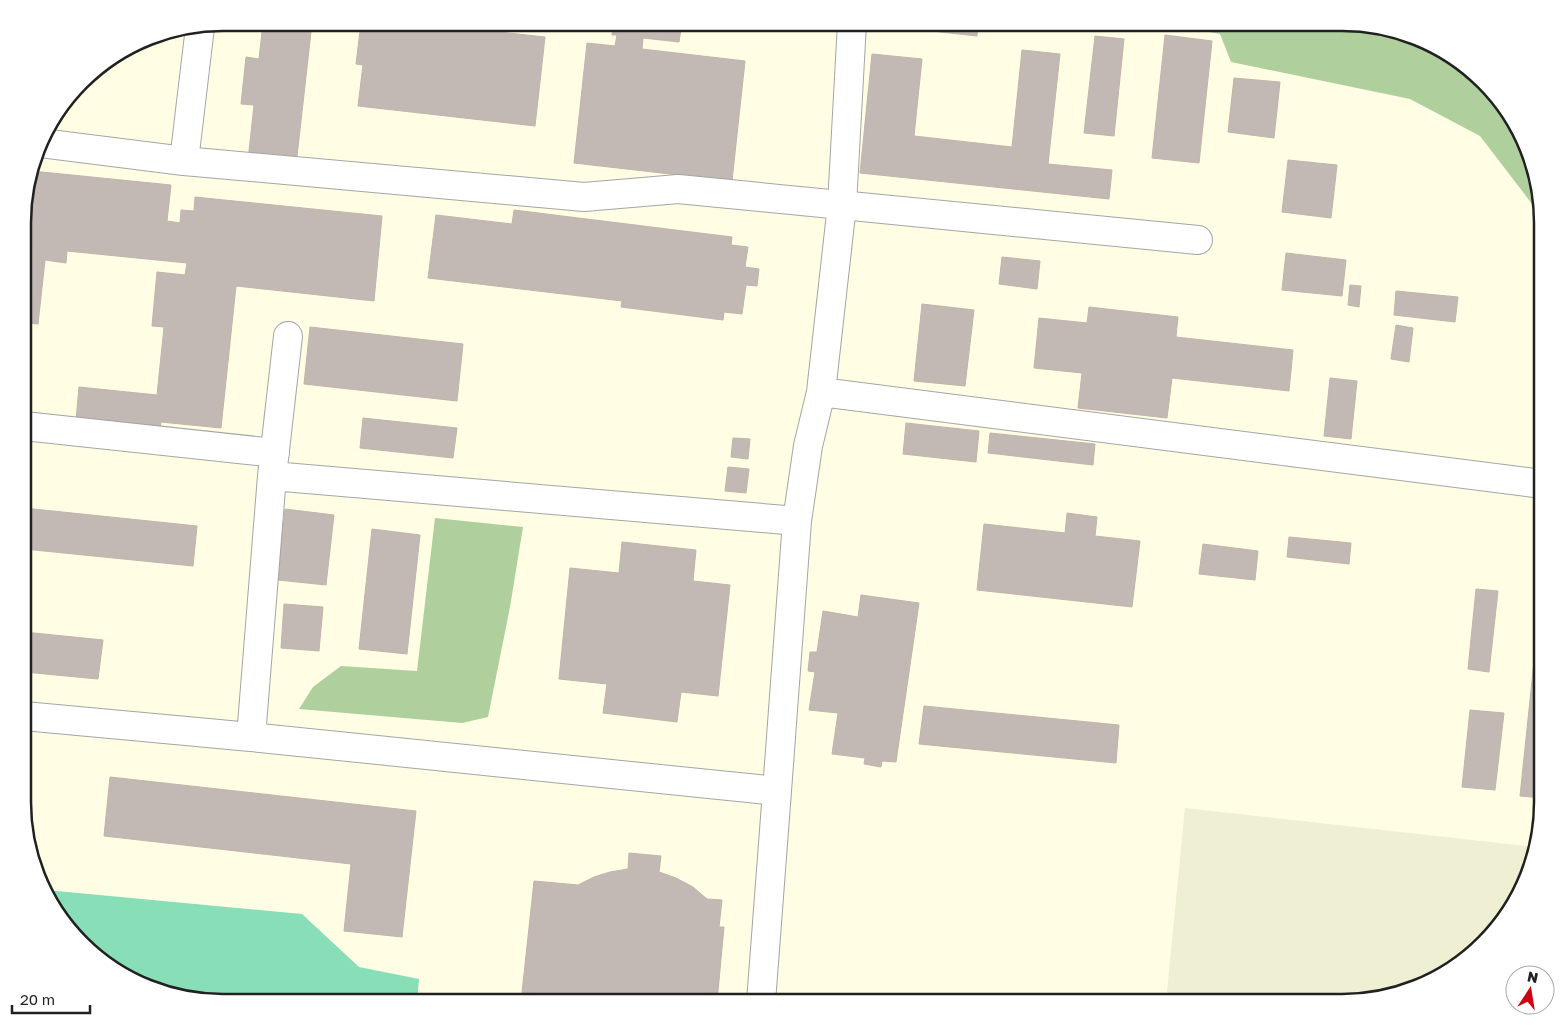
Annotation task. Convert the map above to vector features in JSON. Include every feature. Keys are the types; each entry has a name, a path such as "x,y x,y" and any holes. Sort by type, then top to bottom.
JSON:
{"lane":[{"path":"762,994 797,521 808,446 820,392 842,205 852,31"},
{"path":"184,160 199,33"},
{"path":"49,144 184,160 584,197 678,189 1198,240"},
{"path":"251,736 273,464 288,336"},
{"path":"820,392 1534,483"},
{"path":"31,427 273,464 797,521"},
{"path":"31,717 251,736 777,791"}],"shaded area":[{"path":"1341,31 1379,35 1403,41 1438,57 1468,79 1486,97 1508,128 1524,162 1530,186 1533,211 1534,801 1530,839 1524,863 1508,898 1486,928 1468,946 1438,968 1403,984 1379,990 1341,994 224,994 186,990 162,984 127,968 97,946 79,928 57,898 41,863 33,826 31,801 31,224 33,199 41,162 57,127 79,97 97,79 127,57 162,41 186,35 211,32"}],"green space":[{"path":"1203,31 1341,31 1366,33 1403,41 1438,57 1468,79 1486,97 1501,117 1514,139 1524,162 1532,205 1480,136 1410,99 1231,62 1220,34"},
{"path":"435,518 523,527 510,607 488,717 462,723 299,709 313,687 341,666 417,671"},
{"path":"1185,808 1528,846 1524,863 1508,898 1486,928 1468,946 1438,968 1403,984 1379,990 1341,994 1167,994"},
{"path":"53,891 302,914 359,967 419,979 418,994 224,994 186,990 162,984 139,974 107,954 79,928"}],"building":[{"path":"262,31 311,31 296,165 248,160 254,105 241,104 246,57 259,59"},
{"path":"360,31 490,31 545,37 535,126 358,106 363,65 356,64"},
{"path":"612,31 681,31 679,42 643,38 642,49 745,61 732,181 574,163 587,43 615,46 617,35 612,35"},
{"path":"931,31 977,31 977,36"},
{"path":"1165,35 1212,41 1199,163 1152,158"},
{"path":"1095,36 1124,39 1114,136 1084,133"},
{"path":"1022,50 1060,54 1048,164 1112,170 1109,199 860,173 872,54 922,59 914,136 1012,147"},
{"path":"1234,78 1280,82 1274,138 1228,132"},
{"path":"1288,160 1337,165 1331,218 1282,212"},
{"path":"39,172 171,185 167,221 180,223 181,210 194,211 195,197 382,216 374,301 236,286 221,428 161,422 160,428 76,420 79,387 157,395 164,327 152,326 157,272 185,275 187,263 67,251 66,263 45,260 38,324 31,324 31,224 33,199"},
{"path":"514,210 732,237 731,245 748,247 745,267 759,269 757,286 746,285 742,314 724,312 723,320 621,307 622,301 428,278 436,215 512,224"},
{"path":"1286,253 1346,260 1342,296 1282,290"},
{"path":"1002,257 1040,261 1037,289 999,284"},
{"path":"1350,285 1361,286 1359,307 1348,305"},
{"path":"1396,291 1458,297 1455,322 1394,315"},
{"path":"922,304 974,310 965,386 914,381"},
{"path":"1089,307 1178,317 1176,337 1293,350 1289,391 1172,378 1167,418 1078,408 1082,373 1034,368 1039,318 1087,323"},
{"path":"1396,325 1413,328 1409,362 1391,359"},
{"path":"310,327 463,344 457,401 304,384"},
{"path":"1330,378 1357,381 1351,439 1324,436"},
{"path":"363,418 457,428 453,458 360,448"},
{"path":"906,423 979,431 976,462 903,454"},
{"path":"990,433 1095,444 1093,465 988,453"},
{"path":"733,438 750,439 748,459 731,457"},
{"path":"728,467 749,469 746,493 725,491"},
{"path":"31,509 197,526 193,566 31,550"},
{"path":"285,509 334,515 326,585 278,580"},
{"path":"1067,513 1097,517 1095,536 1140,541 1132,607 977,590 984,524 1065,533"},
{"path":"372,529 420,535 407,654 359,649"},
{"path":"1289,537 1351,543 1349,564 1287,557"},
{"path":"622,542 696,550 693,581 730,585 718,696 681,692 677,722 603,713 607,684 559,679 570,568 619,573"},
{"path":"1203,544 1258,551 1255,580 1199,574"},
{"path":"1476,589 1498,591 1489,672 1468,669"},
{"path":"861,595 919,603 896,762 882,761 881,767 864,764 865,758 832,754 838,713 809,710 815,672 808,671 810,652 817,652 823,611 858,617"},
{"path":"284,604 323,607 319,651 281,648"},
{"path":"31,633 103,640 98,679 31,673"},
{"path":"1534,661 1534,797 1520,796"},
{"path":"924,706 1119,725 1116,763 919,744"},
{"path":"1470,710 1504,713 1495,790 1462,787"},
{"path":"110,777 416,811 402,937 344,931 351,864 104,836"},
{"path":"629,853 661,856 659,872 693,887 707,899 722,900 719,927 724,927 718,994 522,994 534,881 578,885 594,877 628,869"}]}
